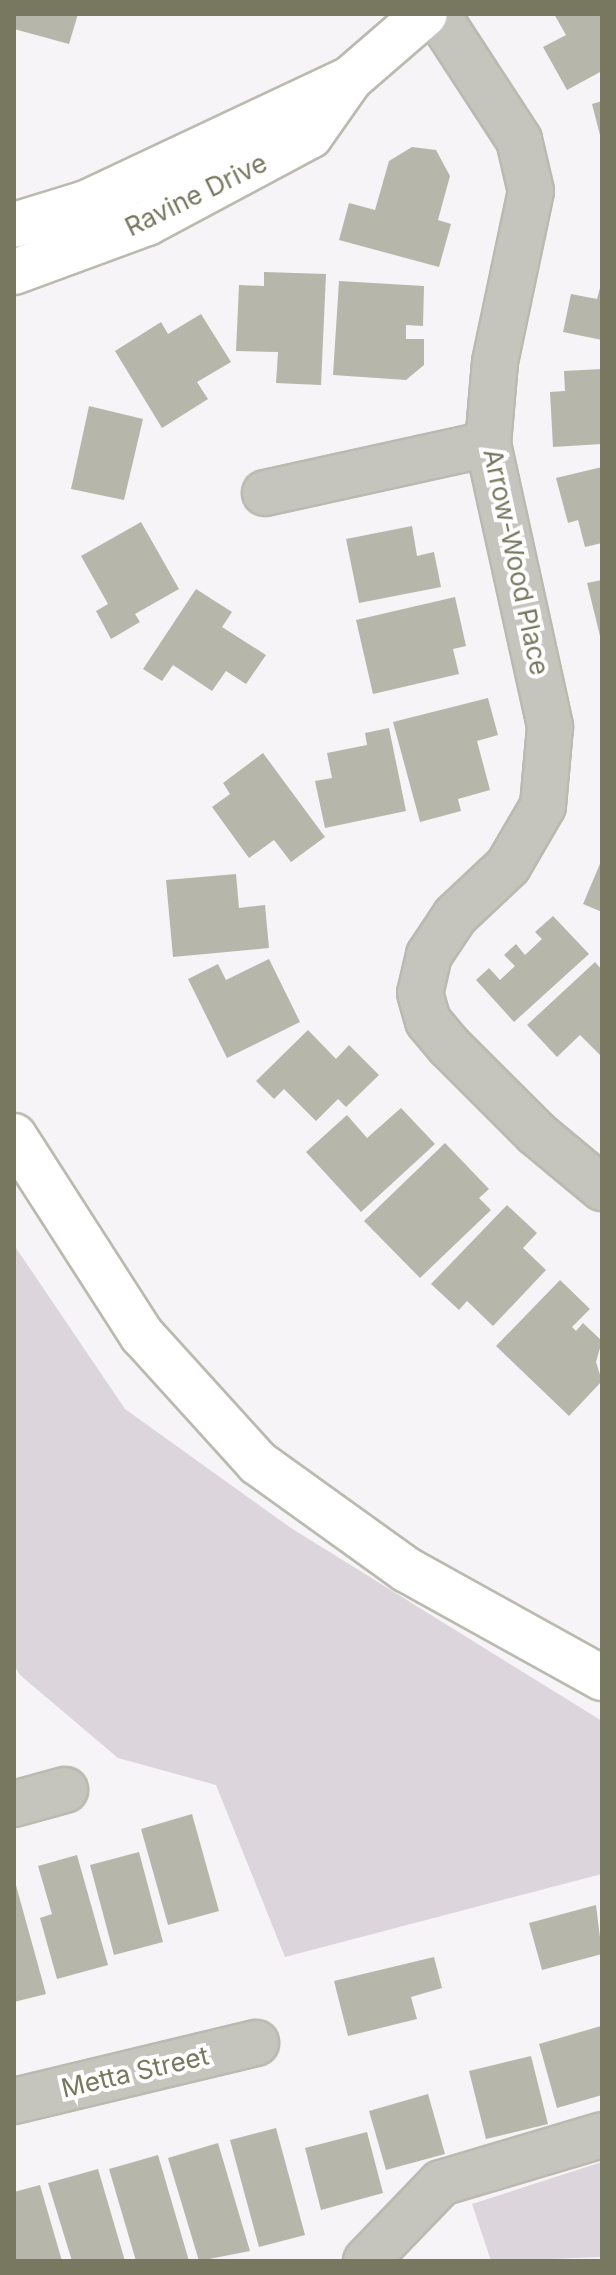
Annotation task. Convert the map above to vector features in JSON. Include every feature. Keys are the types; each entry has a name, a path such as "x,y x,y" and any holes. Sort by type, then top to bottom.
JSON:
{"street":[{"name":"Ravine Drive","path":"14,272 147,223 310,136 350,79 425,14"},
{"name":"Arrow-Wood Place","path":"437,14 514,130 531,191 526,230 501,326 488,444 543,685 550,765 543,806 508,866 455,916 411,951 428,1021 537,1134 602,1188"},
{"name":"Ravine Drive","path":"14,225 86,203 350,79"},
{"path":"265,493 488,444"},
{"path":"14,1136 142,1335 258,1463 407,1570 602,1678"},
{"path":"14,1804 65,1790"},
{"name":"Metta Street","path":"14,2101 256,2043"},
{"path":"366,2261 441,2183 602,2135"}],"shaded area":[{"path":"14,1245 125,1409 291,1528 602,1721 602,1874 285,1957 216,1785 118,1758 20,1675 14,1665"},
{"path":"602,2162 602,2257 491,2261 472,2204"}],"building":[{"path":"14,14 78,14 69,44 14,29"},
{"path":"554,14 602,14 602,71 567,90 543,47 566,35"},
{"path":"602,101 602,139 601,139 592,104"},
{"path":"412,147 436,150 450,176 438,220 451,224 439,267 339,240 349,203 375,210 389,161"},
{"path":"264,272 326,274 321,385 276,383 278,352 236,351 239,285 264,286"},
{"path":"339,281 424,286 423,326 406,325 406,339 424,339 424,365 406,380 333,375"},
{"path":"601,284 602,340 563,332 571,294 597,299"},
{"path":"201,314 231,362 197,382 208,399 162,428 115,351 161,322 168,334"},
{"path":"602,369 602,444 553,447 550,392 565,391 564,371"},
{"path":"89,406 143,419 124,500 71,489"},
{"path":"602,467 602,543 585,547 578,520 568,523 556,478"},
{"path":"141,522 179,589 135,614 140,622 111,639 96,611 108,604 81,556"},
{"path":"412,526 417,556 434,552 441,587 359,603 346,539"},
{"path":"602,580 602,640 601,640 587,583"},
{"path":"196,589 232,612 222,627 266,655 246,684 226,671 212,691 173,665 162,681 143,669"},
{"path":"455,597 466,646 453,649 459,674 373,694 356,620"},
{"path":"488,698 498,735 477,741 490,790 458,799 461,811 420,822 393,722"},
{"path":"389,728 406,811 325,828 315,781 332,778 327,753 367,745 365,733"},
{"path":"263,753 325,837 291,862 274,840 249,858 212,807 230,794 223,783"},
{"path":"602,859 602,912 583,904"},
{"path":"236,874 239,908 265,905 269,948 173,957 166,880"},
{"path":"553,916 589,954 514,1022 476,980 489,968 500,980 515,966 504,955 516,944 525,955 542,939 535,932"},
{"path":"269,959 300,1022 227,1058 188,979 218,964 226,980"},
{"path":"595,962 602,970 602,1057 580,1035 557,1057 527,1025"},
{"path":"308,1030 336,1059 349,1045 379,1075 346,1107 338,1099 316,1121 284,1089 274,1099 256,1081"},
{"path":"401,1108 435,1144 361,1212 306,1152 347,1115 367,1138"},
{"path":"445,1143 489,1189 479,1198 491,1210 420,1278 364,1221"},
{"path":"507,1205 537,1233 523,1248 546,1270 493,1326 467,1301 459,1310 431,1284"},
{"path":"560,1280 590,1309 572,1327 576,1331 583,1323 602,1341 596,1362 602,1381 569,1416 496,1346"},
{"path":"192,1814 219,1911 168,1925 141,1829"},
{"path":"139,1852 163,1942 114,1955 90,1865"},
{"path":"77,1855 108,1965 57,1979 40,1918 52,1914 38,1866"},
{"path":"14,1878 46,1994 14,2002"},
{"path":"596,1905 602,1954 542,1970 529,1923"},
{"path":"434,1957 442,1988 411,1997 417,2019 348,2036 334,1981"},
{"path":"601,2026 602,2095 557,2108 539,2044"},
{"path":"531,2056 548,2124 486,2139 469,2071"},
{"path":"428,2094 445,2154 386,2170 369,2111"},
{"path":"276,2128 305,2235 259,2247 230,2140"},
{"path":"367,2132 383,2193 321,2210 305,2148"},
{"path":"218,2143 250,2251 199,2261 168,2158"},
{"path":"158,2155 189,2261 136,2261 109,2169"},
{"path":"98,2169 125,2261 72,2261 48,2183"},
{"path":"40,2185 62,2261 14,2261 14,2192"}]}
